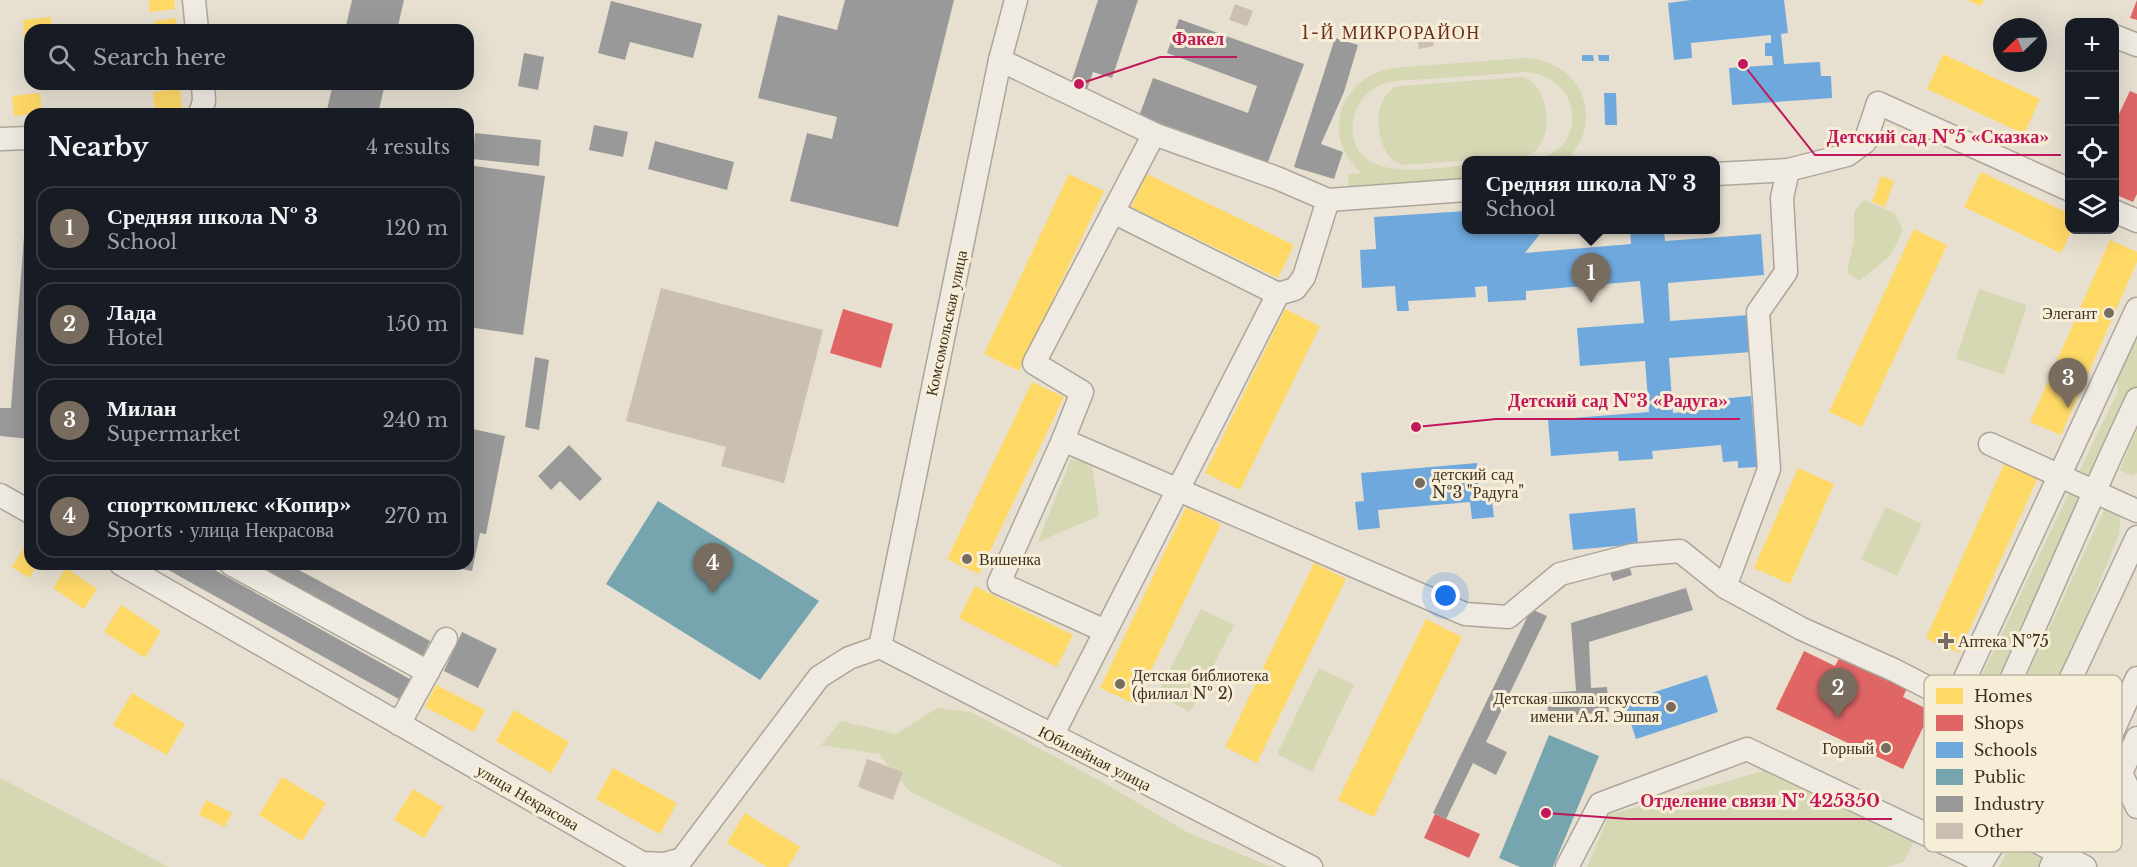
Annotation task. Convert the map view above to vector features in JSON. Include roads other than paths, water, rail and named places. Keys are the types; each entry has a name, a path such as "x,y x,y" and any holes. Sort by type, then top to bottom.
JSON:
{"street":[{"path":"194,0 196,24"},
{"name":"Комсомольская улица","path":"880,647 1000,60 1016,0"},
{"path":"2119,38 2137,45"},
{"path":"1000,60 1154,134 1328,200 1462,190"},
{"path":"202,108 203,90"},
{"path":"1720,174 1788,170 1847,155 1865,142 1878,103 2065,188"},
{"path":"1105,631 999,583 1082,392 1034,363 1154,134"},
{"path":"0,139 24,138"},
{"path":"1725,587 1769,469 1758,312 1786,272 1782,198 1788,170"},
{"path":"1113,212 1278,294 1294,289 1304,277 1328,200"},
{"path":"2119,213 2137,221"},
{"path":"1052,736 1278,294"},
{"path":"1966,675 2137,309"},
{"path":"2015,675 2094,489 2137,399"},
{"path":"1062,440 1465,614 1508,617 1560,574 1633,555 1680,551 1725,587 1802,629 1894,670 1924,686"},
{"path":"1990,444 2094,489 2137,511"},
{"path":"0,495 24,509"},
{"path":"2077,675 2127,584 2137,537"},
{"path":"242,570 428,672"},
{"name":"улица Некрасова","path":"148,571 399,724 642,863 664,864 682,859 819,677 849,658 880,647"},
{"path":"399,724 447,639"},
{"name":"Юбилейная улица","path":"880,647 1311,867"},
{"path":"2122,711 2137,678"},
{"path":"2122,771 2137,738"},
{"path":"1567,867 1600,804 1747,749 1924,832"},
{"path":"2122,775 2137,807"},
{"path":"1956,852 1974,865 1984,852"},
{"path":"2054,860 2085,867"}],"place":[{"name":"Детский сад №5 «Сказка»","path":"1743,64"},
{"name":"Факел","path":"1079,84"},
{"name":"Средняя школа № 3","path":"1591,303"},
{"name":"Элегант","path":"2109,313"},
{"name":"Милан","path":"2068,408"},
{"name":"Детский сад №3 «Радуга»","path":"1416,427"},
{"name":"детский сад №3 \"Радуга\"","path":"1420,483"},
{"name":"Вишенка","path":"967,559"},
{"name":"спорткомплекс «Копир»","path":"713,593"},
{"name":"Аптека №75","path":"1946,641"},
{"name":"Детская библиотека (филиал № 2)","path":"1120,684"},
{"name":"Детская школа искусств имени А.Я. Эшпая","path":"1671,707"},
{"name":"Лада","path":"1838,718"},
{"name":"Горный","path":"1886,748"},
{"name":"Отделение связи № 425350","path":"1546,813"}],"district":[{"name":"1-Й МИКРОРАЙОН","path":"1391,33"}]}
